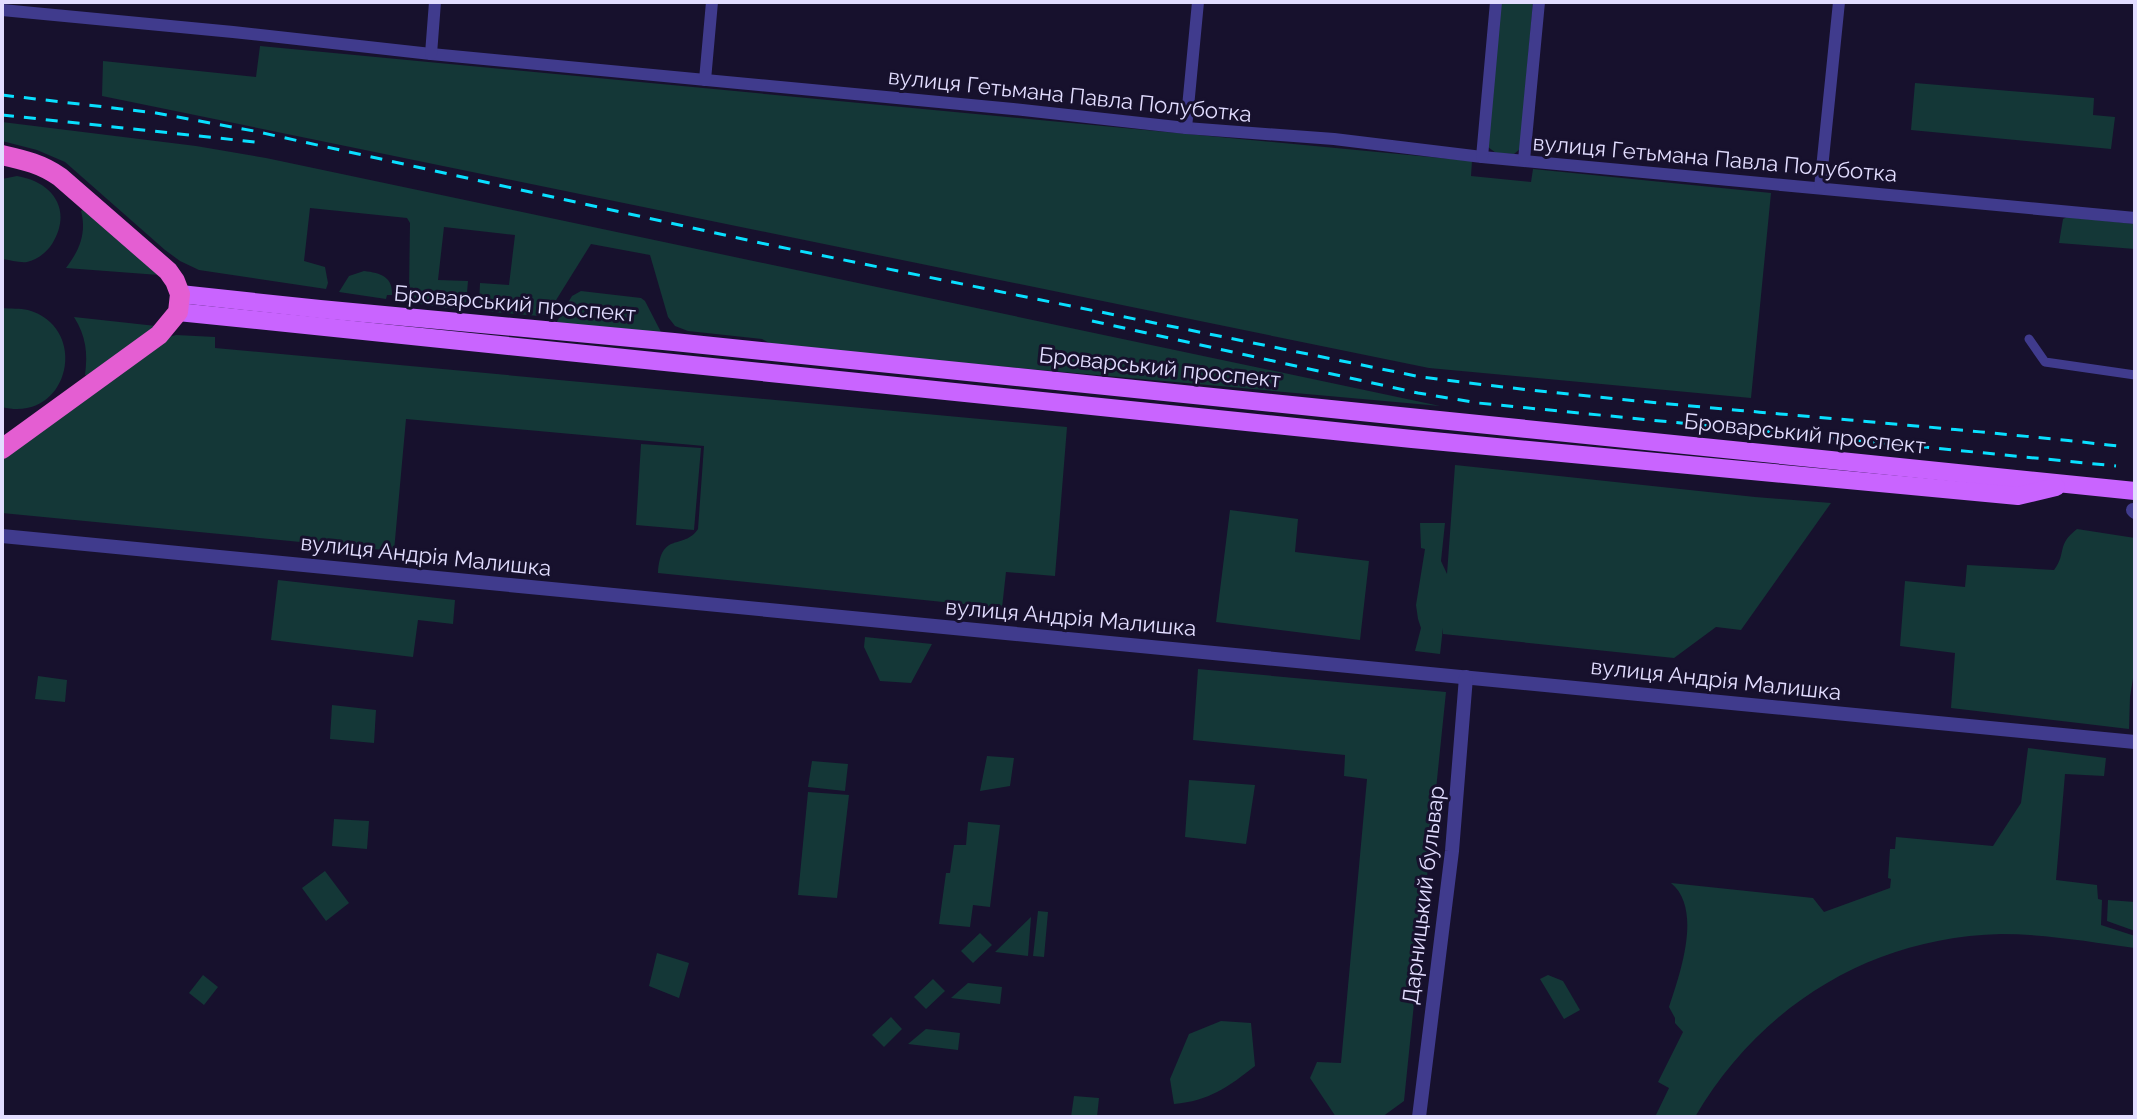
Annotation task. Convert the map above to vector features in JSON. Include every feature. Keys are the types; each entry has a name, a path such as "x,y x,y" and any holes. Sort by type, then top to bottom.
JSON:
{"highway":[{"path":"2,155 33,162 60,177 168,271 179,303 159,335 2,449"}],"main road":[{"name":"Броварський проспект","path":"179,303 1370,435 2018,496 2070,484"},
{"name":"Броварський проспект","path":"179,303 320,309 689,343 2135,491"}],"street":[{"path":"431,54 435,2"},
{"path":"705,80 712,2"},
{"path":"1186,128 1198,2"},
{"path":"1482,157 1496,2"},
{"path":"1524,160 1539,2"},
{"path":"1820,188 1839,2"},
{"name":"вулиця Гетьмана Павла Полуботка","path":"2,10 1186,128 1334,139 1482,157 2135,218"},
{"path":"2029,339 2045,362 2135,375"},
{"name":"вулиця Андрія Малишка","path":"2,536 2135,742"},
{"name":"Дарницький бульвар","path":"1419,1117 1452,851 1466,677"}],"green space":[{"path":"1501,2 1533,2 1520,149 1514,154 1496,153 1488,147"},
{"path":"260,46 1472,161 1471,176 1531,182 1533,169 1771,193 1751,398 1429,368 102,96 103,61 256,77"},
{"path":"1915,83 2094,98 2093,115 2115,117 2111,149 1911,130"},
{"path":"2,122 196,146 266,158 1440,406 775,346 762,339 688,331 675,326 668,317 650,255 591,244 548,313 539,316 483,311 479,305 480,283 509,285 515,235 444,227 438,280 468,281 466,304 463,310 420,304 409,291 410,223 407,218 310,208 304,261 325,267 326,289 199,270 165,250 65,162 37,150 2,141"},
{"path":"17,176 41,184 60,209 58,232 52,244 41,255 27,262 2,259 2,179"},
{"path":"86,208 159,275 66,268 81,241 81,211"},
{"path":"2063,219 2135,224 2135,249 2059,243"},
{"path":"364,271 385,277 392,295 387,295 386,299 339,292 349,276"},
{"path":"581,291 641,298 662,334 555,325 572,296"},
{"path":"2,308 28,310 48,320 60,335 65,353 64,372 56,389 43,402 25,408 2,407"},
{"path":"74,317 156,326 91,377 85,375 85,345"},
{"path":"176,335 215,337 215,348 1067,427 1055,576 1006,572 1002,608 658,573 663,551 698,529 704,446 406,419 394,551 2,513 2,458 165,338"},
{"path":"641,444 701,448 694,530 636,525"},
{"path":"1455,465 1831,503 1741,630 1716,627 1674,658 1443,634 1443,628 1440,654 1415,651 1421,628 1416,605 1425,549 1421,548 1420,523 1445,523 1441,561 1447,574"},
{"path":"1230,510 1298,519 1295,552 1369,561 1360,640 1216,622"},
{"path":"2077,529 2135,538 2135,666 2129,729 1951,708 1955,653 1900,646 1905,581 1965,587 1967,565 2054,570 2066,540"},
{"path":"278,580 455,600 453,624 418,620 413,657 271,640"},
{"path":"865,637 932,644 911,683 880,681 864,647"},
{"path":"1198,669 1446,692 1404,1101 1382,1117 1336,1117 1310,1078 1317,1062 1341,1063 1367,779 1344,776 1345,755 1193,740"},
{"path":"38,676 67,680 65,702 35,699"},
{"path":"332,705 376,710 374,743 330,739"},
{"path":"2028,748 2106,758 2104,776 2065,774 2056,880 2097,885 2098,899 2102,900 2101,925 2135,936 2135,948 2001,934 1953,938 1907,948 1864,964 1824,985 1786,1011 1752,1042 1721,1077 1695,1117 1655,1117 1669,1088 1658,1082 1683,1032 1675,1023 1669,1007 1683,960 1686,909 1681,894 1671,883 1813,898 1824,912 1890,888 1890,849 1895,849 1896,837 1993,846 2021,803"},
{"path":"987,756 1014,758 1010,786 980,791"},
{"path":"812,761 848,764 845,791 808,787"},
{"path":"1189,780 1255,785 1246,844 1185,837"},
{"path":"808,792 849,795 837,898 798,895"},
{"path":"334,819 369,821 367,849 332,846"},
{"path":"968,822 1000,825 990,907 973,905 970,927 939,924 946,873 950,873 954,845 966,845"},
{"path":"325,871 349,903 326,921 302,888"},
{"path":"2108,900 2135,902 2135,931 2107,921"},
{"path":"1038,911 1048,912 1044,957 1033,956"},
{"path":"1031,917 1028,956 995,952"},
{"path":"980,933 992,945 973,963 961,951"},
{"path":"657,953 689,963 679,998 649,986"},
{"path":"203,975 218,987 204,1005 189,993"},
{"path":"1548,975 1563,981 1580,1010 1564,1019 1540,979"},
{"path":"933,979 945,991 926,1009 914,997"},
{"path":"968,983 1002,987 1000,1004 951,998"},
{"path":"891,1017 902,1029 884,1047 872,1035"},
{"path":"1221,1021 1251,1023 1255,1066 1218,1092 1198,1100 1174,1104 1170,1079 1189,1034"},
{"path":"926,1029 960,1033 958,1050 908,1044"},
{"path":"1074,1096 1099,1098 1097,1117 1071,1117"}],"railway":[{"path":"2,95 156,113 254,131 770,245 1421,377 1595,397 2118,446"},
{"path":"2,115 255,142"},
{"path":"1092,321 1418,393 1478,403 2116,466"}]}
